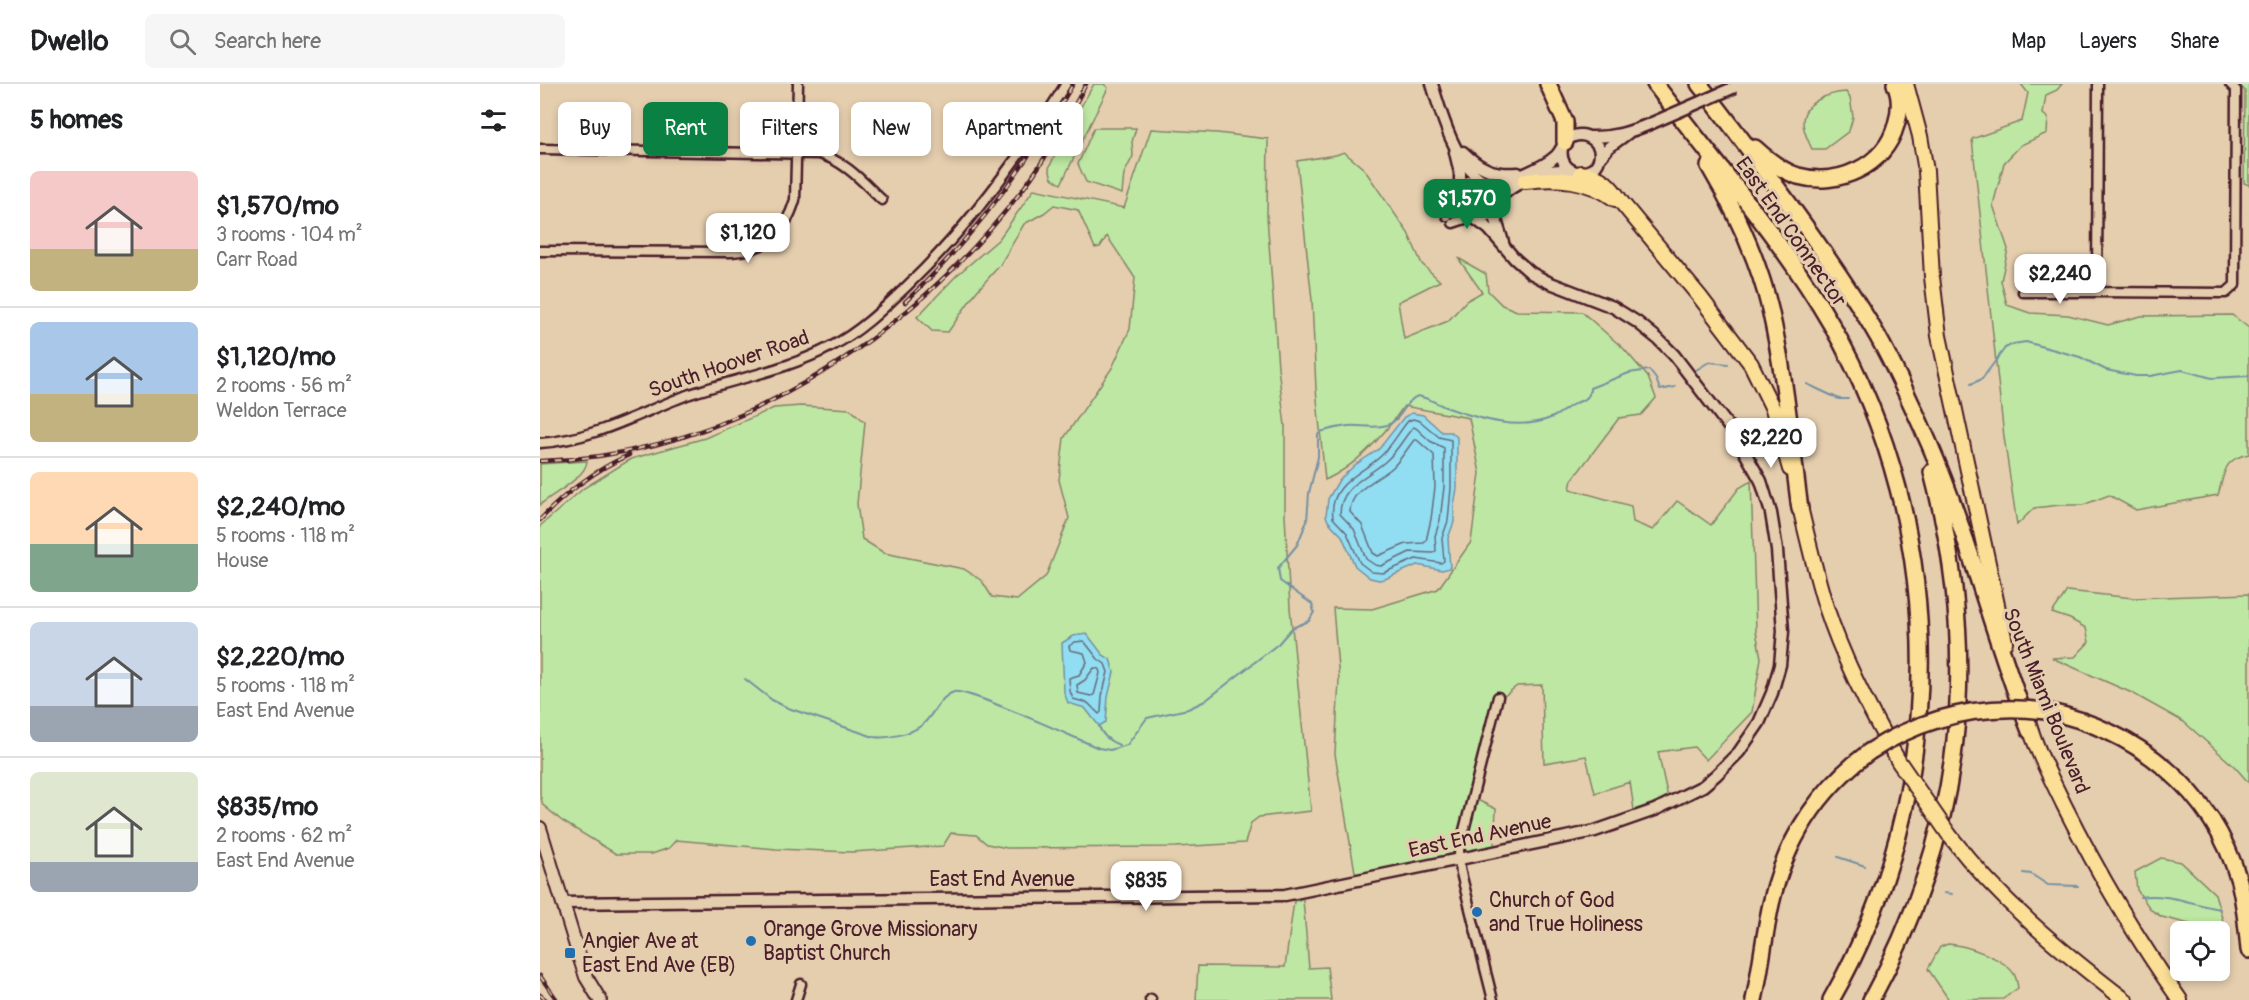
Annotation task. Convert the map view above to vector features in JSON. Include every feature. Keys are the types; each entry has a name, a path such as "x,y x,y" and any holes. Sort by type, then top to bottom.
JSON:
{"highway":[{"path":"1548,84 1564,122 1564,145"},
{"path":"1655,84 1680,116 1719,183 1740,224 1764,287 1783,375 1800,509"},
{"path":"1699,84 1733,126 1855,298 1878,338 1909,400 1933,477 1953,567 1959,636 1959,706 1952,774 1927,874 1902,939 1871,1000"},
{"path":"1733,126 1763,155 1788,172 1817,179 1845,176 1871,162 1891,138 1899,110 1899,94 1895,84"},
{"path":"1906,84 1920,136 1926,171 1934,296 1943,357 1997,606 2030,731"},
{"name":"East End Connector","path":"1680,116 1768,228 1832,326 1861,385 1885,446 1901,498 1916,572 1921,638 1920,704 1913,768 1900,831 1881,894 1855,954 1831,1000"},
{"path":"1577,172 1598,176 1606,181 1725,328 1751,364 1773,409 1817,575 1838,639 1866,703 1899,762 1950,836 1979,871 2027,920 2078,964 2125,1000"},
{"path":"1525,177 1566,179 1595,187 1622,203"},
{"name":"South Miami Boulevard","path":"1909,400 1949,495 1995,635 2030,731 2073,824 2105,883 2140,941 2180,1000"},
{"path":"1754,1000 1774,890 1792,842 1809,813 1830,786 1869,752 1912,728 1961,713 2012,708 2046,711 2086,722 2126,739 2154,758 2191,793 2214,826 2233,865 2246,915 2249,950"}],"main road":[{"path":"540,828 586,977 600,1000"}],"street":[{"path":"798,84 798,102"},
{"name":"South Hoover Road","path":"540,443 585,436 692,394 773,371 831,347 860,329 942,253 970,220 1066,84"},
{"path":"1432,84 1454,142 1468,168 1494,191 1495,203"},
{"path":"2097,292 2098,84"},
{"path":"2023,292 2226,293 2235,285 2236,90 2230,84"},
{"path":"1628,133 1609,147 1591,170 1577,172 1552,170 1525,177 1504,183 1469,181 1459,193 1450,219 1487,215 1509,189 1525,177 1551,160 1576,135 1605,137 1628,133 1739,86"},
{"path":"1589,137 1598,146 1599,159"},
{"path":"1454,142 1475,164 1485,170 1525,177"},
{"path":"1454,142 1460,173 1461,209 1472,217"},
{"path":"1564,145 1563,161 1577,172"},
{"path":"540,149 740,151"},
{"path":"540,251 732,252 755,249 771,240 789,218 796,190 797,156"},
{"path":"826,156 836,159 882,200"},
{"name":"East End Avenue","path":"1495,203 1496,220 1503,243"},
{"name":"East End Avenue","path":"563,903 1285,896 1612,826 1655,810 1703,786 1739,752 1759,723 1772,693 1782,647 1782,615 1771,513 1761,480 1735,435 1674,356 1648,330 1613,307 1548,282 1531,273 1515,259 1503,243 1472,217"},
{"path":"1493,1000 1459,860 1459,850 1498,697"},
{"path":"796,1000 801,984"}],"green space":[{"path":"1094,84 1104,84 1108,88 1083,139 1083,103"},
{"path":"2021,84 2062,84 2057,90 2046,95 2043,114 2048,118 2047,133 2021,145 2004,163 1993,205 2008,249 2001,281 2007,305 2030,313 2068,315 2108,325 2141,316 2232,315 2249,328 2249,454 2234,459 2226,468 2218,495 2136,510 2109,495 2083,505 2034,508 2017,525 2004,437 1972,139 2022,121 2028,93"},
{"path":"2239,84 2249,84 2249,185 2244,183 2245,91"},
{"path":"1846,92 1850,98 1853,117 1849,131 1825,149 1812,149 1803,126 1807,109 1818,99"},
{"path":"1094,128 1136,128 1132,142 1133,156 1124,174 1122,194 1086,182 1078,164"},
{"path":"1151,129 1268,139 1267,216 1278,367 1285,426 1285,515 1290,608 1311,811 1259,817 1251,823 1245,843 1176,847 1007,848 987,844 976,835 951,833 943,846 852,852 776,849 676,840 669,848 652,854 616,854 562,821 543,805 540,795 540,526 584,488 631,459 705,438 774,408 801,406 850,409 865,422 857,504 862,539 884,553 964,569 982,581 992,597 1017,600 1046,576 1069,518 1059,480 1064,438 1112,368 1130,329 1135,278 1107,236 1100,247 1095,248 1078,210 1054,205 1024,224 1000,265 976,292 948,332 932,331 917,317 956,276 999,239 1034,189 1124,208"},
{"path":"1344,152 1364,169 1408,233 1422,264 1440,281 1398,302 1404,339 1448,321 1466,301 1482,292 1458,258 1486,274 1488,291 1502,305 1517,311 1582,312 1624,349 1648,377 1656,398 1641,415 1619,418 1572,480 1570,489 1631,506 1633,522 1653,530 1677,501 1711,525 1739,488 1751,481 1756,631 1761,658 1752,712 1706,760 1694,747 1658,752 1668,798 1634,810 1630,782 1595,793 1586,756 1544,763 1542,685 1517,686 1494,704 1471,797 1496,809 1494,848 1356,878 1335,754 1339,680 1333,608 1372,609 1438,589 1471,542 1480,473 1469,418 1404,406 1388,428 1359,458 1325,480 1316,389 1312,300 1297,161"},
{"path":"1055,156 1075,156 1061,184 1052,178 1049,168"},
{"path":"587,461 581,474 540,505 540,464"},
{"path":"2067,591 2133,598 2249,594 2249,783 2235,767 2184,722 2132,693 2052,658 2075,657 2089,642 2086,628 2052,613"},
{"path":"2161,858 2181,862 2215,894 2223,921 2178,921 2162,917 2151,910 2137,890 2135,872"},
{"path":"1303,900 1309,968 1327,967 1331,1000 1196,1000 1198,966 1285,967 1294,901"},
{"path":"1948,944 1974,950 2002,963 2014,974 2018,988 2003,999 1949,1000 1928,969 1940,947"}],"water":[{"path":"1412,413 1423,415 1442,432 1451,432 1457,437 1454,522 1448,538 1450,568 1442,570 1417,565 1385,579 1370,578 1355,566 1342,536 1328,521 1326,516 1328,499 1339,480 1355,465 1379,449 1404,417"},
{"path":"1087,634 1103,655 1110,659 1114,672 1108,697 1106,722 1099,726 1085,708 1068,703 1064,692 1062,643 1073,636"}],"waterway":[{"path":"1971,384 1982,379 2005,348 2026,342 2080,357 2106,370 2136,376 2150,376 2182,370 2212,378 2249,376"},
{"path":"1696,370 1709,362 1728,364"},
{"path":"745,679 772,700 788,708 874,737 899,735 912,731 922,725 940,702 954,692 1000,706 1099,748 1110,750 1127,745 1147,718 1188,709 1205,701 1278,644 1292,628 1309,621 1314,612 1312,604 1280,581 1278,568 1297,545 1307,521 1309,493 1318,457 1320,432 1348,426 1387,425 1418,396 1473,416 1514,424 1540,421 1556,416 1587,398 1590,388 1629,373 1649,370 1660,390 1675,387"},
{"path":"1807,384 1839,399 1848,399"},
{"path":"1099,726 1106,738 1119,745"},
{"path":"1838,857 1865,866"},
{"path":"2023,873 2031,874 2048,885 2078,886"},
{"path":"1944,893 1952,894"},
{"path":"2140,897 2160,896 2220,909"}],"railway":[{"path":"905,302 953,253 1018,172 1073,84"},
{"path":"540,461 611,454 681,437 747,412 811,379 871,339 927,294 978,243 1032,176 1057,138 1086,84"},
{"path":"540,520 581,483 629,455"},
{"path":"540,976 557,1000"},
{"path":"540,995 546,1000"}],"place":[{"name":"Church of God and True Holiness","path":"1477,912"},
{"name":"Orange Grove Missionary Baptist Church","path":"751,941"},
{"name":"Angier Ave at East End Ave (EB)","path":"570,953"}]}
